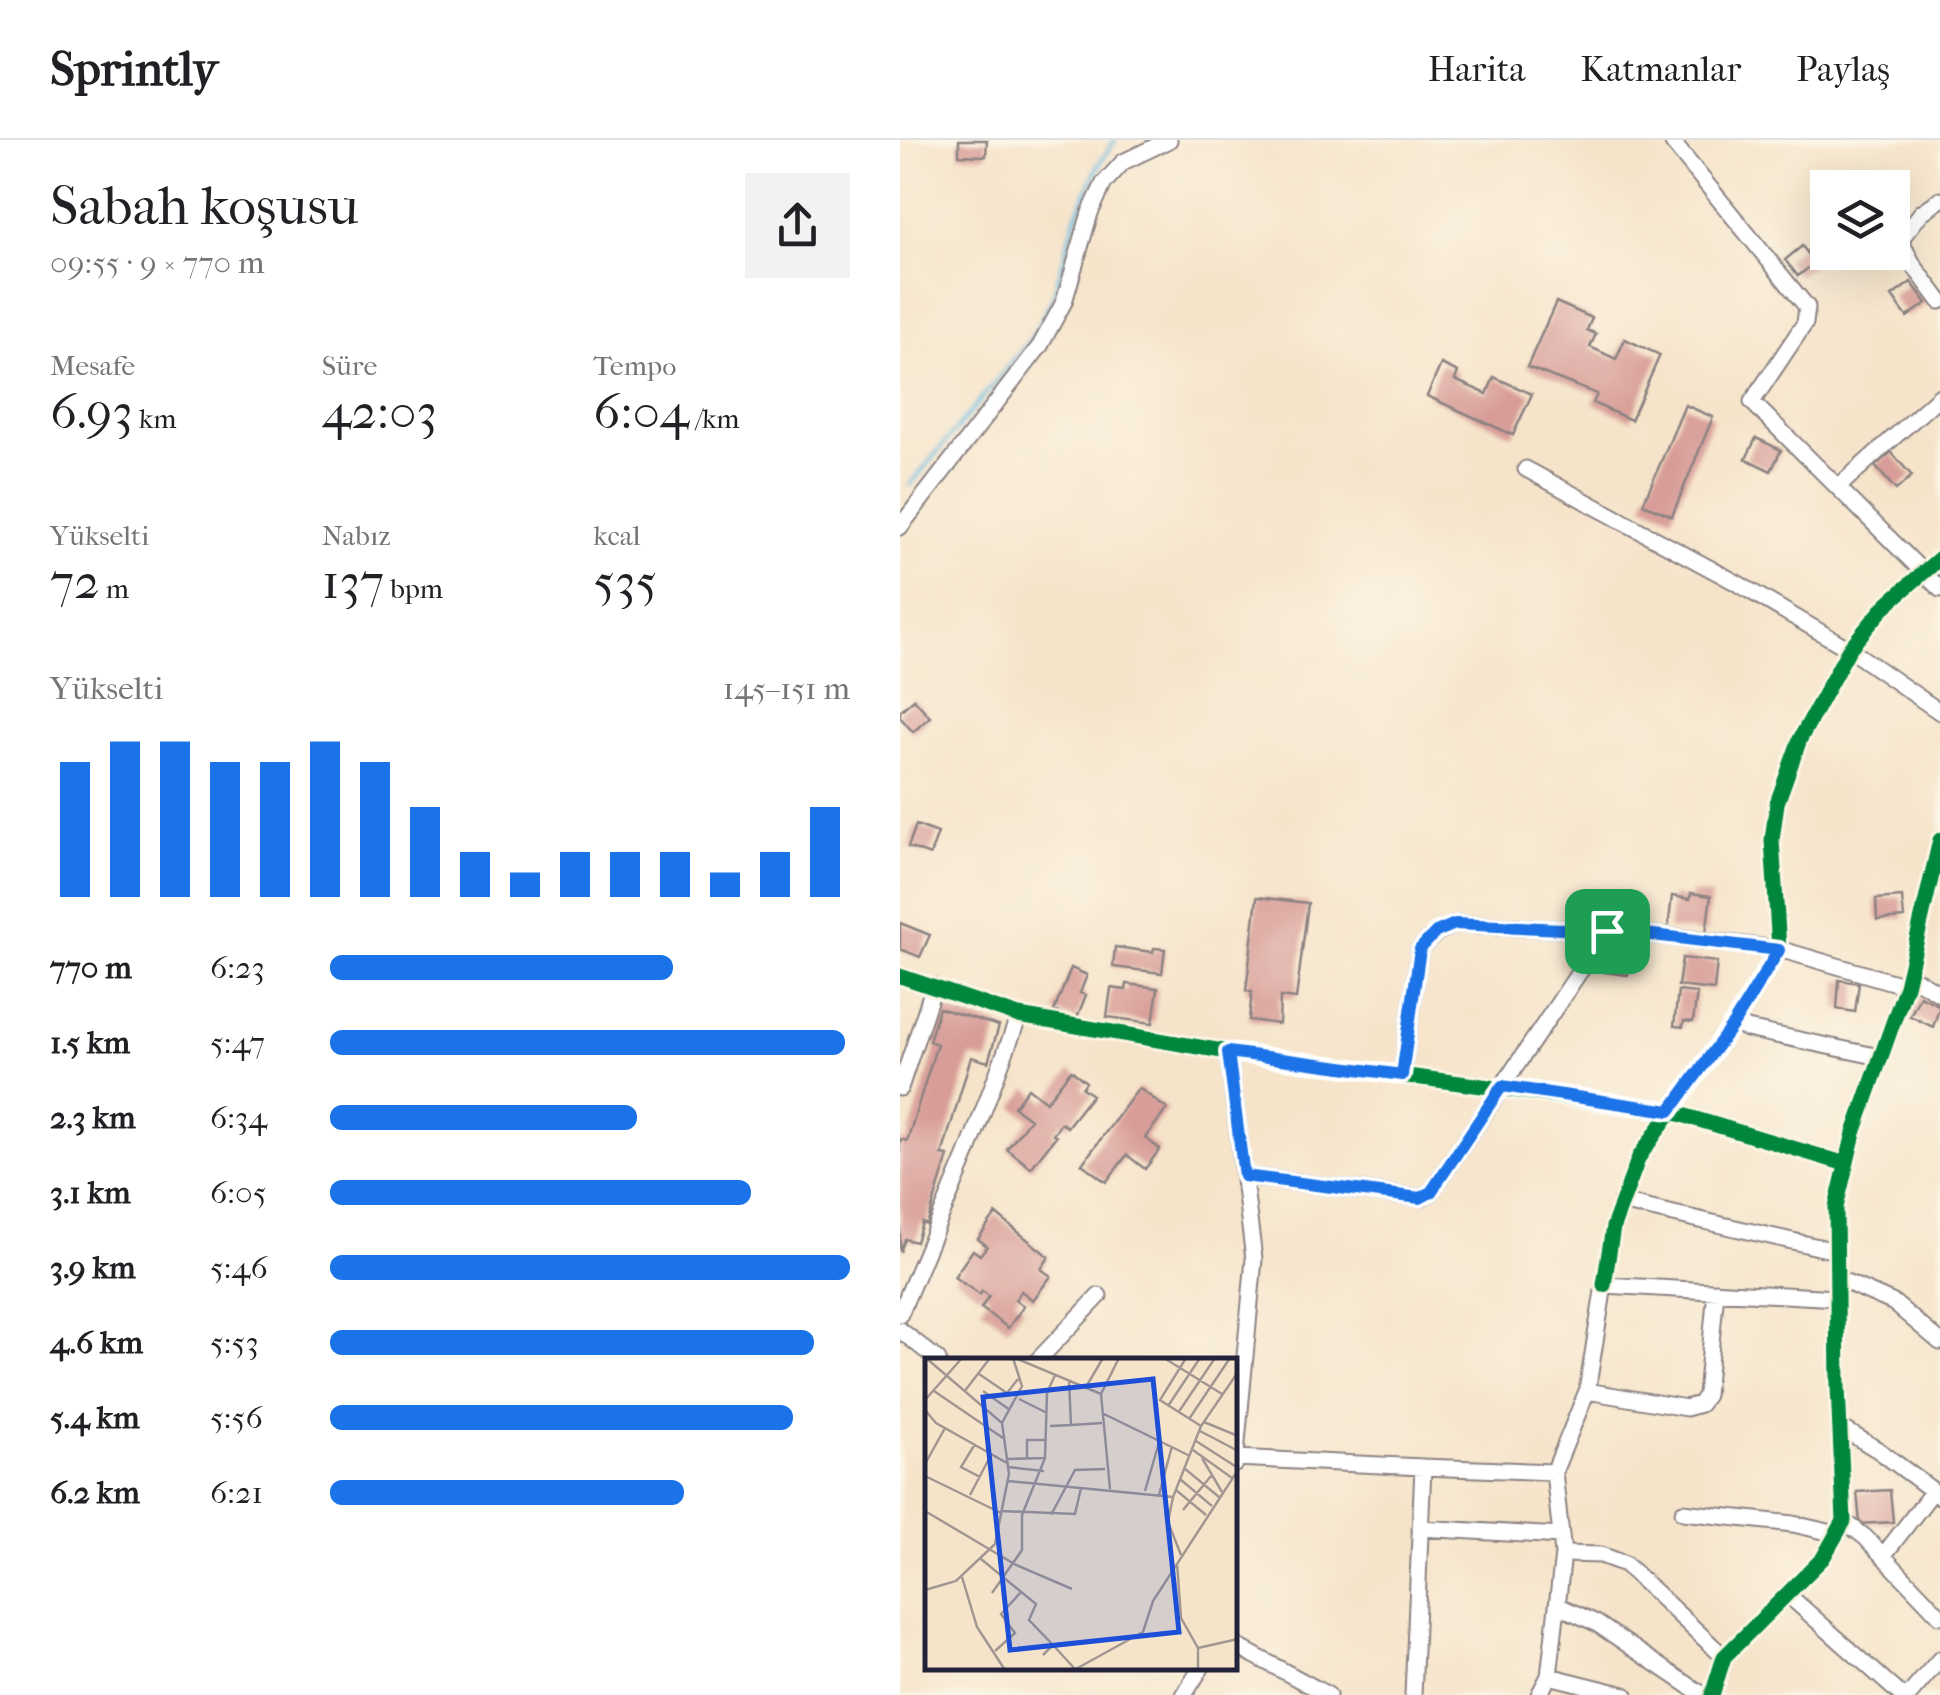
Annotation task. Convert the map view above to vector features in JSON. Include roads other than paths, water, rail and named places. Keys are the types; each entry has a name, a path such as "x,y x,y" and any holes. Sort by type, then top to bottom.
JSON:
{"street":[{"path":"900,526 1040,346 1064,302 1090,213 1104,183 1122,162 1169,140"},
{"path":"1673,141 1806,307 1805,323 1752,402 1940,590"},
{"path":"1940,200 1922,212 1900,240 1940,301"},
{"path":"1838,487 1940,396"},
{"path":"1526,468 1736,582 1848,649 1940,712"},
{"path":"1538,1695 1549,1676 1563,1554 1554,1472 1587,1391 1613,1226 1621,1202 1639,1158 1734,1023 1779,950 1772,840 1776,803 1800,739 1848,649 1886,605 1940,558"},
{"path":"1712,1695 1724,1657 1823,1558 1840,1528 1836,1206 1846,1164 1907,980 1940,840"},
{"path":"1402,1075 1420,949 1436,932 1455,924 1607,931 1779,950 1907,980 1940,994"},
{"path":"1244,1176 1420,1198 1431,1192 1607,931"},
{"path":"900,976 1019,1016 1228,1052 1670,1111 1846,1164"},
{"path":"900,1088 934,986"},
{"path":"900,1314 1019,1016"},
{"path":"1734,1023 1880,1057"},
{"path":"1228,1052 1254,1259 1238,1429"},
{"path":"1621,1202 1836,1251"},
{"path":"1836,1278 1894,1304 1935,1338 1940,1317"},
{"path":"1604,1285 1837,1298"},
{"path":"1587,1391 1686,1408 1700,1404 1706,1395 1716,1291"},
{"path":"1040,1358 1099,1296"},
{"path":"900,1330 935,1358"},
{"path":"1840,1427 1936,1494 1883,1556"},
{"path":"1238,1461 1554,1472"},
{"path":"1413,1695 1423,1467"},
{"path":"1683,1512 1840,1528 1883,1556 1940,1616"},
{"path":"1420,1528 1561,1536"},
{"path":"1563,1554 1601,1555 1626,1564 1724,1657"},
{"path":"1787,1594 1901,1695"},
{"path":"1557,1605 1596,1623 1703,1695"},
{"path":"1238,1647 1306,1690 1328,1695"},
{"path":"1909,1695 1940,1659"},
{"path":"1184,1695 1200,1670"},
{"path":"1549,1676 1625,1695"}],"waterway":[{"path":"910,485 1031,339 1053,298 1076,217 1098,166 1115,140"}]}
